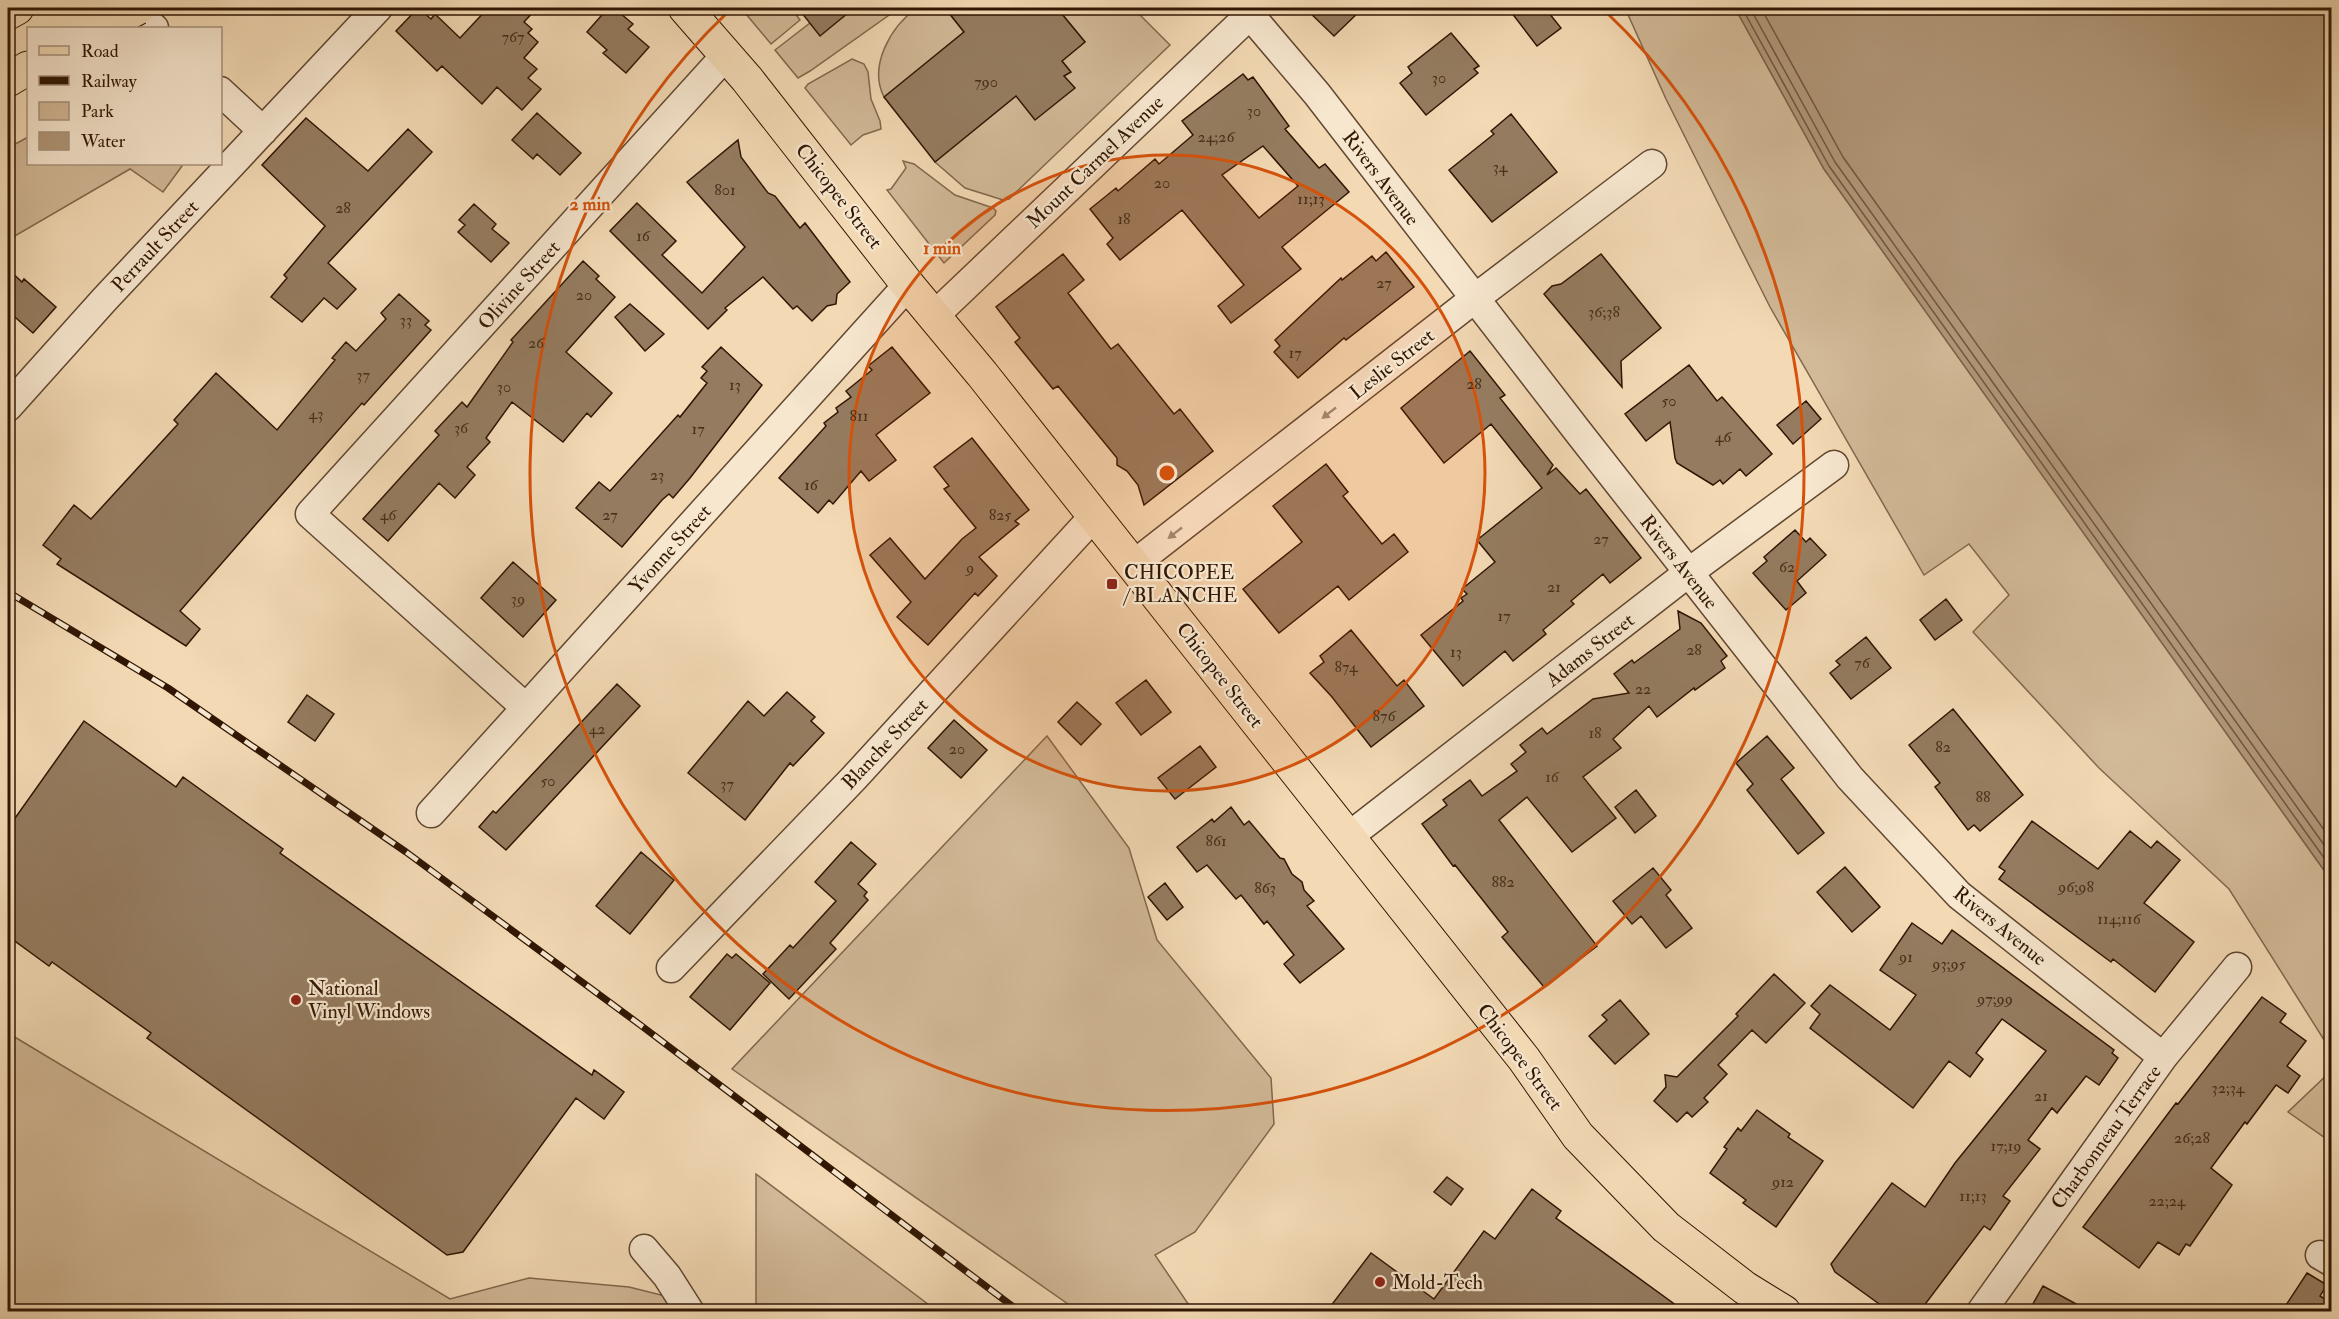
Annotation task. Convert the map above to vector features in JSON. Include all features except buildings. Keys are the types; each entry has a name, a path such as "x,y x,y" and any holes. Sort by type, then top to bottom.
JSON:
{"main road":[{"path":"8,13 16,8"},
{"path":"102,27 138,8"},
{"name":"Chicopee Street","path":"696,11 908,285 1524,1059 1578,1136 1666,1227 1745,1288 1784,1311"},
{"path":"8,80 27,69"}],"street":[{"path":"131,8 153,27"},
{"name":"Perrault Street","path":"8,407 104,300 378,8"},
{"name":"Rivers Avenue","path":"1254,11 1474,299 1850,778 1959,895 2163,1057"},
{"name":"Mount Carmel Avenue","path":"933,316 1254,11"},
{"name":"Olivine Street","path":"525,707 310,514 727,54"},
{"path":"222,93 263,131"},
{"name":"Leslie Street","path":"1133,566 1474,299 1652,164"},
{"name":"Yvonne Street","path":"431,813 908,285"},
{"name":"Adams Street","path":"1348,837 1688,573 1834,465"},
{"name":"Blanche Street","path":"671,968 854,778 1094,516"},
{"name":"Charbonneau Terrace","path":"1981,1311 2163,1057 2237,967"},
{"path":"645,1249 667,1276 690,1311"}],"green space":[{"path":"753,8 798,8 801,12 797,16 800,20 771,44 746,14"},
{"path":"854,8 899,8 798,78 775,50 810,23 820,35"},
{"path":"917,8 945,8 964,32 884,97 879,73 885,48 899,25"},
{"path":"1057,8 1133,8 1170,45 1009,199 1003,200 965,188 935,162 1016,96 1074,88 1064,76 1070,71 1062,61 1085,42"},
{"path":"1625,8 1735,8 1824,169 2331,880 2331,1051 2229,889 2099,768 1973,632 2009,595 1969,544 1924,575 1770,307 1666,99"},
{"path":"852,59 864,64 868,72 871,99 881,129 863,135 851,145 805,88 808,84"},
{"path":"27,138 27,165 182,166 163,192 130,169 8,240 8,148"},
{"path":"903,161 914,164 955,195 996,211 995,215 944,263 887,190 891,189 906,168"},
{"path":"1047,736 1129,848 1157,940 1271,1078 1274,1124 1195,1232 1155,1255 1193,1311 1078,1311 732,1069"},
{"path":"8,1033 450,1299 529,1278 629,1287 725,1311 8,1311"},
{"path":"2331,1071 2331,1142 2288,1112"},
{"path":"756,1174 937,1311 756,1311"}],"water":[{"path":"1735,8 2331,8 2331,880 1824,169"}],"railway":[{"path":"8,592 168,688 406,852 639,1024 1020,1312"}],"place":[{"name":"CHICOPEE / BLANCHE","path":"1112,584"},
{"name":"National Vinyl Windows","path":"296,1000"},
{"name":"Mold-Tech","path":"1380,1282"}]}
